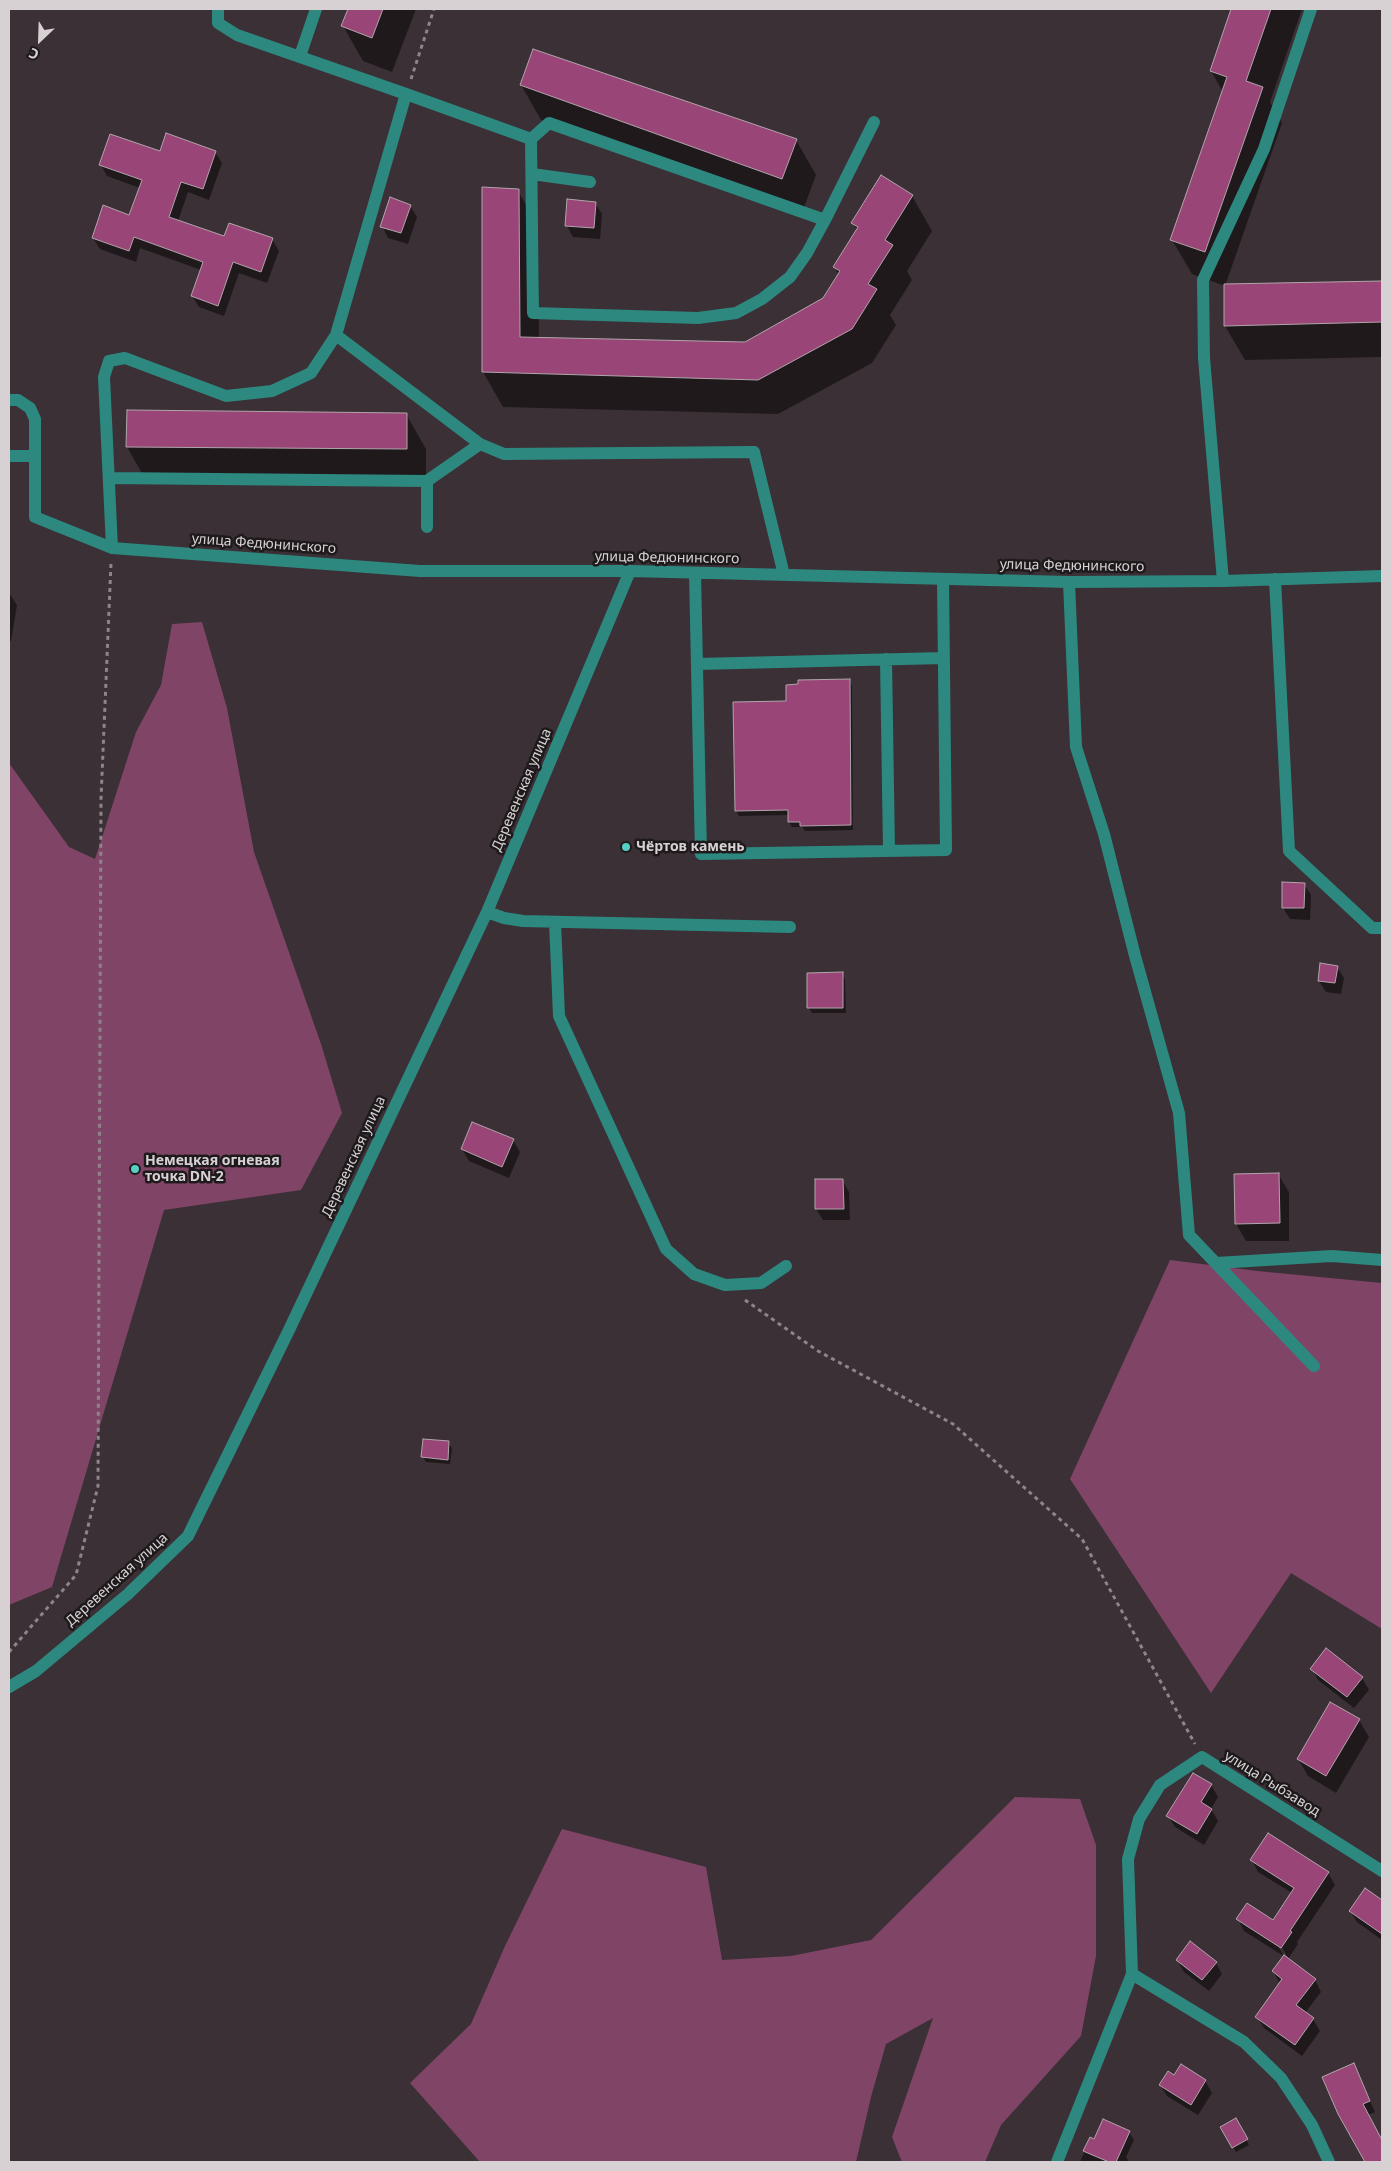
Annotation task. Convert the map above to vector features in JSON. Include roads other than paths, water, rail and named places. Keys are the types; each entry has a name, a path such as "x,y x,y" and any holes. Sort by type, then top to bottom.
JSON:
{"street":[{"path":"218,9 218,23 237,35 531,139"},
{"path":"300,56 316,9"},
{"path":"1223,581 1204,358 1203,280 1264,149 1311,9"},
{"path":"112,548 104,378 109,361 124,358 226,396 272,391 311,373 336,335 406,94"},
{"path":"531,139 533,312 698,318 736,313 762,299 790,277 807,253 825,220 874,122"},
{"path":"531,139 549,123 825,220"},
{"path":"532,174 590,182"},
{"path":"336,335 480,444 504,454 754,452 784,575"},
{"path":"9,400 18,400 30,408 35,419 35,456 9,456"},
{"path":"109,478 428,481 480,444"},
{"name":"улица Федюнинского","path":"35,456 35,517 112,548 420,571 630,571 1070,582 1223,581 1382,576"},
{"path":"427,527 428,481"},
{"name":"Деревенская улица","path":"9,1687 36,1671 128,1594 188,1536 289,1330 487,912 630,571"},
{"path":"695,573 701,854 946,850 943,579"},
{"path":"1275,579 1289,851 1372,928 1382,928"},
{"path":"1070,582 1076,747 1104,834 1135,956 1179,1113 1190,1236 1314,1366"},
{"path":"697,664 944,658"},
{"path":"886,659 889,851"},
{"path":"487,912 504,918 523,921 790,927"},
{"path":"555,922 559,1016 666,1249 694,1274 725,1285 761,1283 786,1266"},
{"path":"1216,1263 1332,1256 1382,1260"},
{"name":"улица Рыбзавод","path":"1057,2162 1132,1974 1128,1859 1140,1819 1160,1785 1202,1757 1382,1871"},
{"path":"1132,1974 1244,2042 1281,2078 1312,2125 1329,2162"}],"place":[{"name":"Чёртов камень","path":"626,847"},
{"name":"Немецкая огневая точка DN-2","path":"135,1169"}]}
